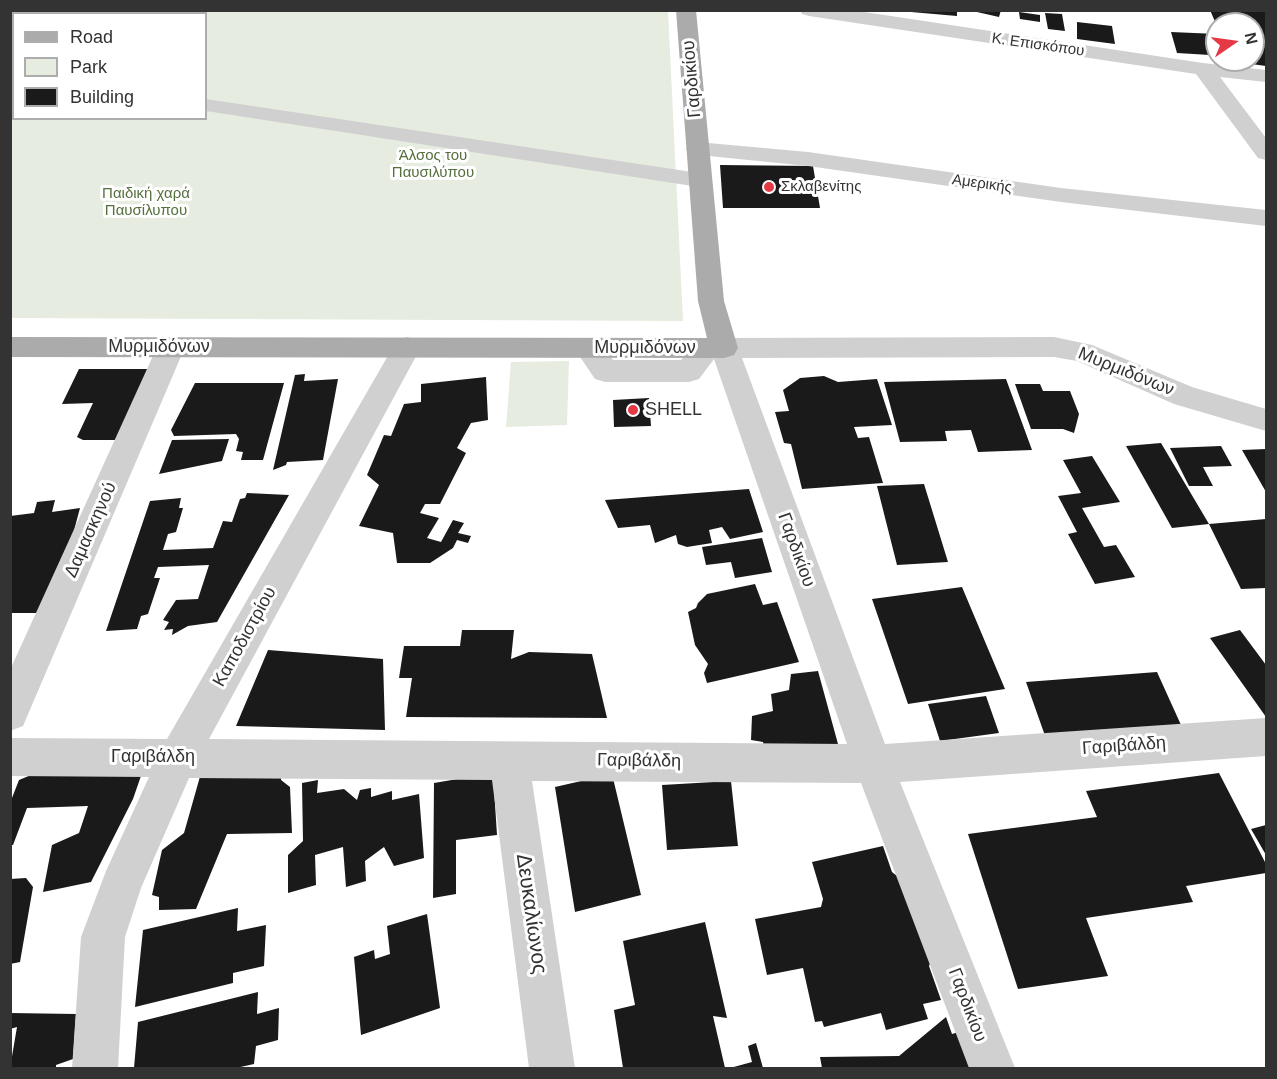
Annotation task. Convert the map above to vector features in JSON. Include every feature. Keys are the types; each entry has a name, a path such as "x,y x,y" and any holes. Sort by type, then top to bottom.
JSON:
{"main road":[{"name":"Γαρδικίου","path":"686,10 699,180 716,348"},
{"name":"Μυρμιδόνων","path":"10,347 588,348"}],"street":[{"name":"Κ. Επισκόπου","path":"809,10 1203,69 1266,76"},
{"path":"1203,69 1266,153"},
{"path":"207,105 699,180"},
{"name":"Αμερικής","path":"698,149 808,159 1061,195 1266,218"},
{"name":"Δαμασκηνού","path":"10,713 171,347"},
{"name":"Καποδιστρίου","path":"96,1068 103,937 121,886 178,757 407,347"},
{"name":"Μυρμιδόνων","path":"716,348 1054,347 1082,352 1176,393 1266,420"},
{"path":"588,348 605,371 689,371 716,348"},
{"name":"Γαρδικίου","path":"716,348 873,764 992,1068"},
{"name":"Γαριβάλδη","path":"10,757 873,764 1266,737"},
{"name":"Δευκαλίωνος","path":"509,760 552,1068"}],"green space":[{"name":"Άλσος του Παυσιλύπου","path":"11,11 668,11 683,321 11,318"},
{"path":"569,361 567,425 506,427 511,362"}],"building":[{"path":"911,10 957,10 957,16 911,12"},
{"path":"968,10 1001,10 999,17"},
{"path":"1210,10 1265,10 1266,66 1265,12 1211,12"},
{"path":"1019,12 1040,15 1040,22 1020,19"},
{"path":"1045,13 1062,14 1065,31 1048,29"},
{"path":"1077,22 1112,26 1115,44 1077,39"},
{"path":"1171,32 1205,33 1205,55 1177,53"},
{"name":"Σκλαβενίτης","path":"720,165 813,166 820,208 723,208"},
{"path":"79,369 150,369 119,440 83,440 77,437 93,403 62,404"},
{"path":"305,374 304,381 338,379 323,460 287,462 286,465 273,470 295,375"},
{"path":"824,376 838,382 877,379 892,425 854,427 858,438 869,437 883,483 802,489 791,444 784,443 775,412 789,411 783,390 800,378"},
{"path":"486,377 488,420 471,423 457,448 466,453 440,504 425,504 420,513 439,518 427,538 441,542 453,520 464,523 458,533 471,536 468,543 457,540 453,548 430,563 397,563 393,533 359,526 379,485 367,475 384,435 391,436 404,404 421,402 421,384"},
{"path":"1006,379 1032,450 978,452 971,430 945,431 947,441 900,442 884,382"},
{"path":"195,383 284,383 263,460 241,460 243,452 236,451 239,439 236,434 174,436 171,430"},
{"path":"1015,384 1040,384 1043,391 1070,391 1079,414 1074,433 1063,429 1031,429"},
{"path":"649,398 651,426 614,427 613,400"},
{"path":"229,439 222,461 159,474 172,440"},
{"path":"1161,443 1209,524 1172,528 1126,446"},
{"path":"1221,446 1232,466 1203,467 1213,486 1189,486 1170,448"},
{"path":"1266,449 1266,492 1242,450"},
{"path":"1092,456 1120,502 1082,508 1104,547 1116,545 1135,577 1095,584 1068,534 1077,532 1058,496 1081,493 1063,460"},
{"path":"924,484 948,562 897,565 877,486"},
{"path":"749,489 763,532 730,539 722,527 709,530 712,543 687,547 678,544 676,535 655,543 650,525 618,528 605,500"},
{"path":"247,493 289,495 217,622 188,626 172,635 173,629 164,630 169,622 163,620 176,600 198,599 209,565 158,567 154,578 160,578 148,614 141,616 137,629 106,631 150,501 181,498 179,508 183,508 176,532 168,534 163,550 213,548 223,521 232,522 240,499 245,498"},
{"path":"55,500 52,512 80,508 52,613 10,613 10,516 34,513 37,502"},
{"path":"1266,519 1266,588 1241,589 1209,524"},
{"path":"762,538 772,572 735,578 731,562 706,565 702,547"},
{"path":"755,584 763,605 777,602 799,662 707,683 704,673 708,664 695,645 688,612 696,608 707,594"},
{"path":"962,587 1005,689 908,704 872,599"},
{"path":"462,630 514,630 511,659 529,652 592,654 607,718 406,717 412,678 399,678 404,646 460,646"},
{"path":"1240,630 1266,665 1266,717 1210,638"},
{"path":"268,650 383,659 385,730 236,726"},
{"path":"818,671 838,744 766,754 763,742 751,740 752,716 773,711 771,694 789,690 791,674"},
{"path":"1157,672 1186,736 1049,747 1026,682"},
{"path":"986,696 999,733 940,741 928,704"},
{"path":"203,766 281,772 281,780 290,787 292,833 227,834 196,909 159,910 159,897 152,895 162,850 184,833"},
{"path":"142,773 133,799 91,882 43,892 52,845 79,833 88,806 27,808 13,845 10,845 10,803 19,780 31,775"},
{"path":"493,773 497,835 456,840 456,894 433,898 434,783"},
{"path":"1219,773 1266,864 1266,873 1186,886 1193,902 1086,918 1108,976 1018,989 968,834 1097,817 1086,791"},
{"path":"612,774 641,895 575,912 555,787"},
{"path":"318,780 317,793 344,789 357,800 360,790 371,788 371,797 392,791 392,800 419,794 424,858 394,866 384,847 365,861 366,881 346,887 343,847 315,855 316,885 288,893 288,855 303,841 302,783"},
{"path":"731,781 738,846 667,850 662,785"},
{"path":"1266,825 1266,855 1251,829"},
{"path":"883,846 892,872 902,880 933,957 929,966 941,1000 923,1004 928,1019 886,1030 881,1013 824,1027 822,1021 815,1022 803,968 767,975 755,919 821,907 823,899 812,862"},
{"path":"26,878 33,887 20,962 10,964 10,879"},
{"path":"238,908 237,931 266,925 264,966 233,973 233,983 135,1007 143,930"},
{"path":"427,914 440,1008 361,1035 354,957 374,950 375,959 390,954 387,926"},
{"path":"705,922 727,1018 713,1016 725,1068 623,1068 614,1010 635,1005 623,941"},
{"path":"258,992 257,1014 279,1008 278,1040 256,1046 254,1064 236,1068 134,1068 138,1022"},
{"path":"10,1013 76,1014 73,1059 56,1065 56,1068 10,1068 17,1027 10,1029"},
{"path":"946,1017 952,1034 962,1031 976,1068 822,1068 820,1057 899,1056"},
{"path":"756,1043 763,1068 730,1068 752,1062 748,1046"}],"place":[{"name":"Σκλαβενίτης","path":"769,187"},
{"name":"SHELL","path":"633,410"}],"park label":[{"name":"Παιδική χαρά Παυσίλυπου","path":"146,202"}]}
